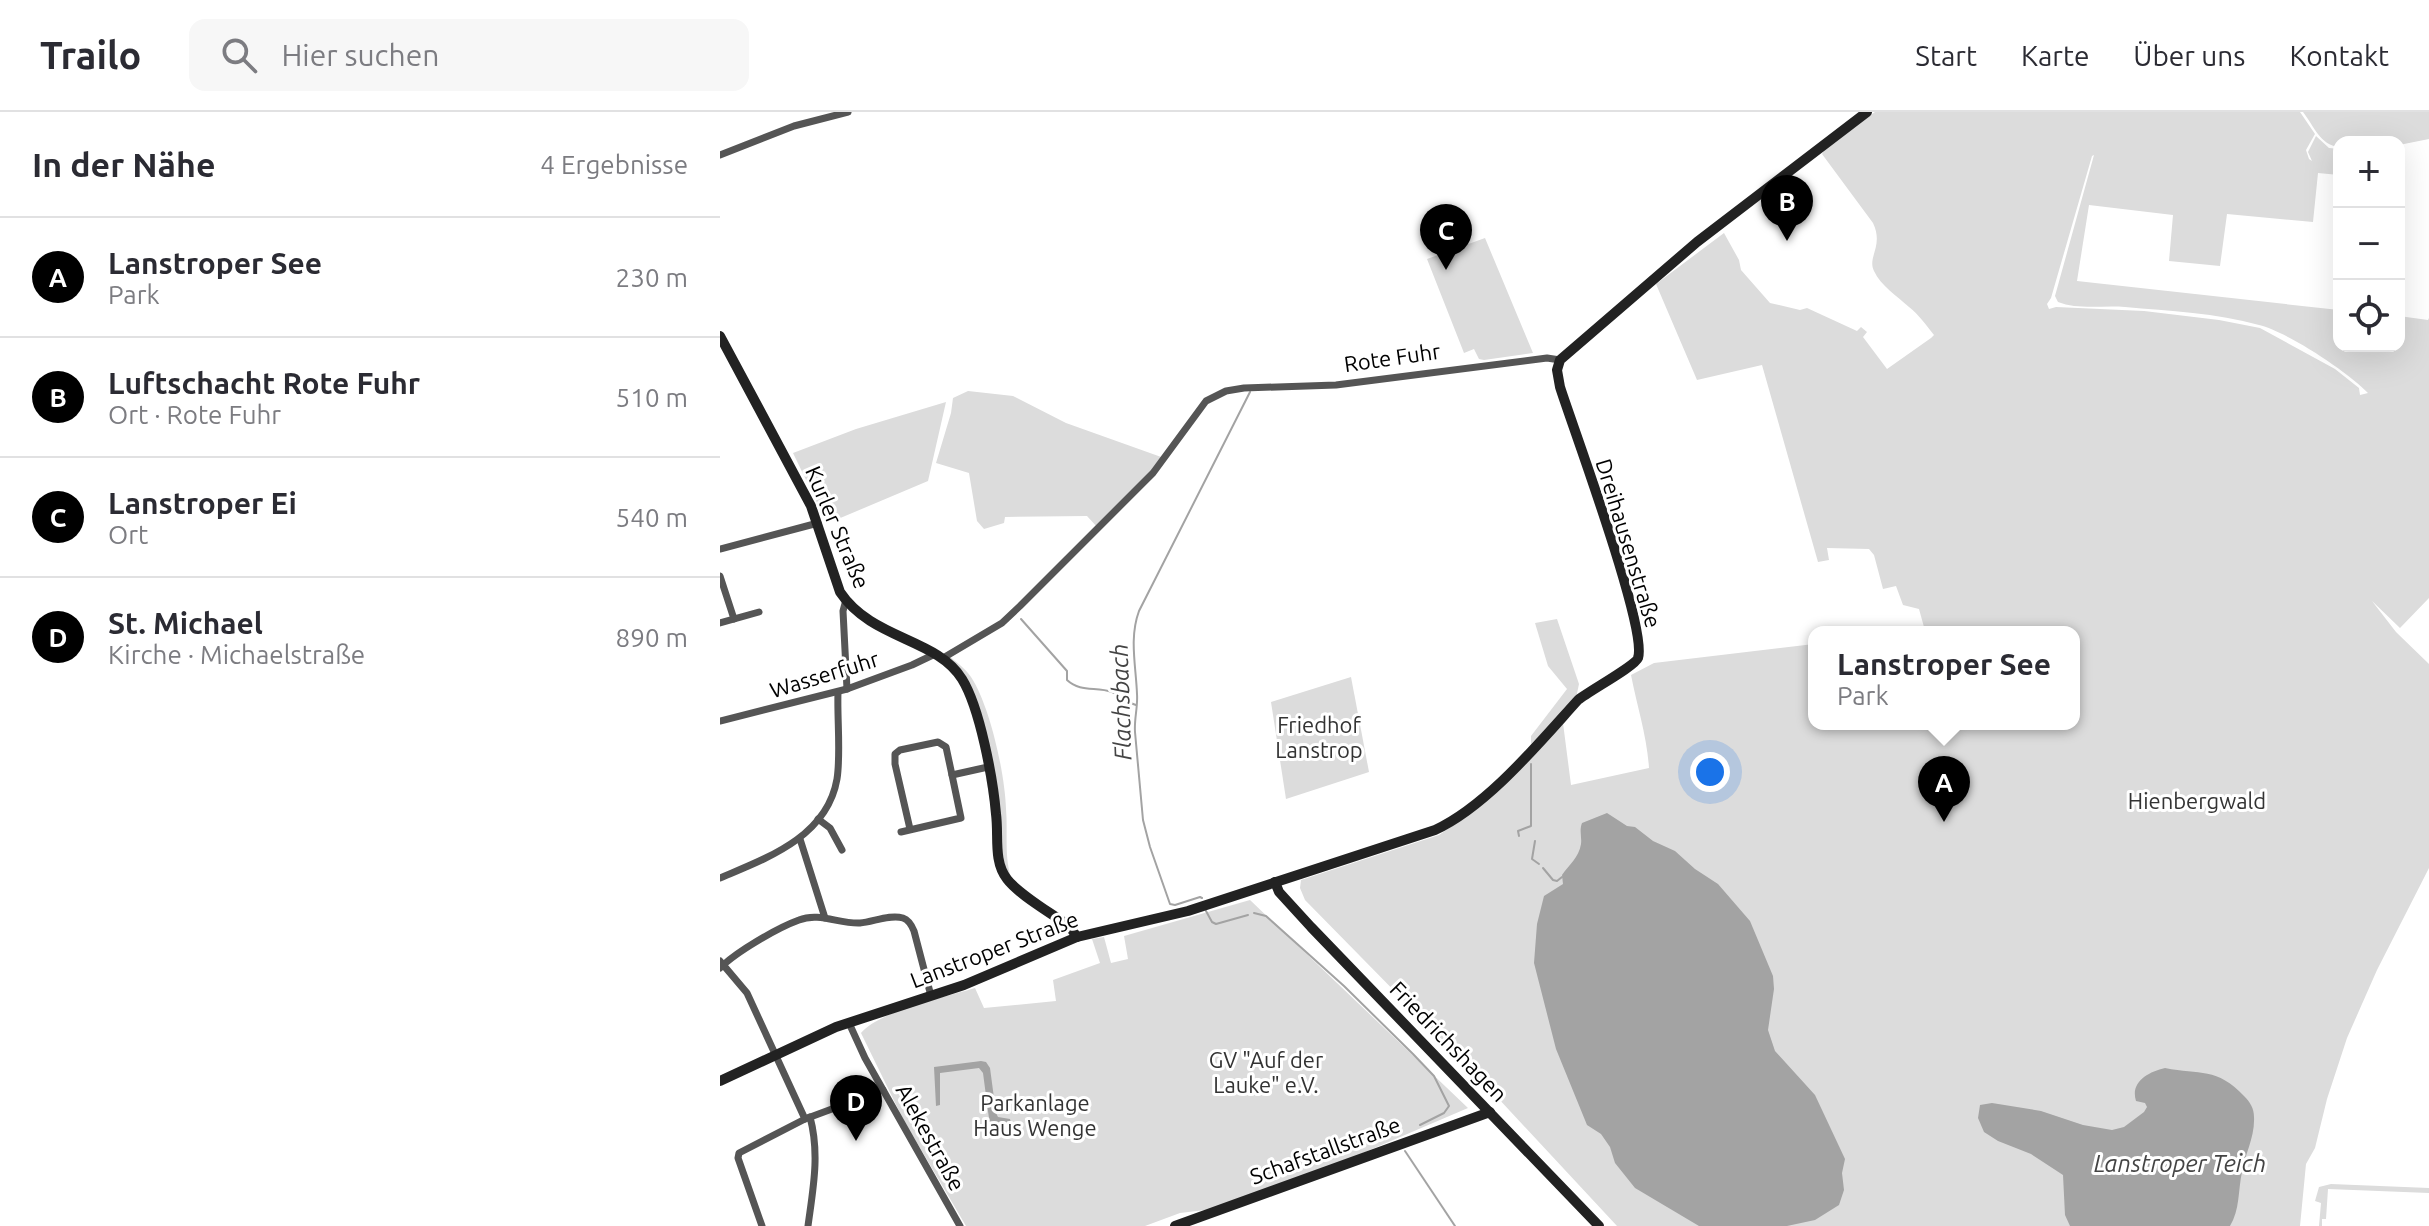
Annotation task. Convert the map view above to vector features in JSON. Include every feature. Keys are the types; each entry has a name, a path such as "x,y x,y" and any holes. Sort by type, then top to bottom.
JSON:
{"main road":[{"path":"1560,360 1707,234 1867,112"},
{"name":"Kurler Straße","path":"720,336 818,523 844,606 939,656 957,671 968,688 988,767 996,815 999,864 1008,880 1070,927 1077,937"},
{"name":"Dreihausenstraße","path":"1382,847 1435,830 1454,820 1500,783 1578,700 1637,659 1638,641 1628,593 1560,387 1557,370 1560,360"},
{"name":"Lanstroper Straße","path":"720,1081 849,1023 997,973 1077,937 1188,911 1382,847"},
{"name":"Friedrichshagen","path":"1275,882 1279,892 1311,927 1599,1226"},
{"name":"Schafstallstraße","path":"1175,1226 1490,1112"}],"street":[{"path":"720,155 794,126 848,112"},
{"name":"Rote Fuhr","path":"939,656 1002,623 1153,473 1206,401 1226,391 1336,385 1547,358 1560,360"},
{"path":"720,549 818,523"},
{"path":"720,576 734,619"},
{"path":"844,606 847,689"},
{"path":"720,623 759,612"},
{"name":"Wasserfuhr","path":"720,721 838,692 939,656"},
{"path":"720,878 800,839 818,819 837,780 838,692"},
{"path":"901,832 961,818 946,747 938,742 900,750 895,754 910,829"},
{"path":"952,775 988,767"},
{"path":"818,819 830,828 842,850"},
{"path":"800,839 825,918"},
{"path":"808,1226 816,1159 815,1137 747,993 721,965 798,920 825,918 853,923 905,919 913,927 931,996"},
{"name":"Alekestraße","path":"849,1023 960,1226"},
{"path":"762,1226 738,1158 739,1153 808,1118 883,1090"}],"green space":[{"name":"Hienbergwald","path":"1875,112 2300,112 2315,134 2306,150 2309,159 2312,161 2308,152 2316,136 2333,148 2333,174 2318,173 2313,222 2227,214 2220,266 2169,261 2173,215 2089,205 2077,281 2333,309 2333,352 2405,352 2405,317 2429,318 2429,598 2400,628 2372,601 2396,632 2429,664 2429,868 2377,970 2347,1038 2315,1148 2306,1164 2300,1226 1617,1226 1471,1069 1305,900 1300,888 1301,880 1439,835 1461,820 1563,723 1571,785 1649,768 1631,675 1654,663 1808,645 1808,730 2080,730 2080,626 1924,626 1919,609 1903,605 1896,586 1883,589 1874,555 1869,549 1827,548 1829,560 1818,562 1762,365 1697,380 1656,284 1724,233 1741,270 1770,303 1800,310 1807,308 1857,331 1861,327 1867,332 1863,337 1887,369 1934,335 1877,276 1872,266 1877,238 1873,223 1822,154 1827,146","holes":["2094,155 2055,296 2058,302 2074,306 2193,313 2259,325 2317,354 2368,393 2360,395 2359,388 2335,369 2260,328 2144,311 2049,309 2047,304"]},
{"path":"2303,112 2429,112 2429,139 2405,144 2405,136 2333,136 2333,145 2318,134"},
{"path":"1485,238 1533,353 1484,360 1479,359 1474,349 1464,353 1427,259"},
{"path":"968,391 1013,396 1066,423 1164,458 1098,528 1087,516 1005,517 1004,523 984,529 977,521 969,473 936,463 953,398"},
{"path":"946,402 928,481 838,519 834,511 823,515 793,453 856,429"},
{"path":"1557,619 1579,684 1576,698 1531,744 1531,736 1567,689 1548,666 1535,623"},
{"path":"948,655 971,677 995,741 1005,794 1011,878 1008,880 997,845 975,709"},
{"name":"Friedhof Lanstrop","path":"1351,677 1369,772 1286,799 1271,702"},
{"path":"1250,900 1468,1108 1302,1179 1222,1208 1180,1213 1145,1226 966,1226 903,1119 861,1033 897,1011 975,988 984,1008 1056,1001 1053,980 1100,963 1092,939 1104,937 1111,963 1128,959 1124,936"},
{"path":"2331,1184 2429,1188 2429,1193 2328,1189 2326,1219 2322,1219 2322,1226 2319,1226 2321,1203 2315,1201 2319,1187"}],"water":[{"path":"1607,813 1675,851 1718,884 1750,921 1773,976 1768,1030 1775,1051 1815,1095 1845,1159 1842,1173 1844,1190 1839,1205 1815,1220 1787,1226 1699,1226 1635,1188 1615,1163 1610,1147 1601,1134 1587,1125 1556,1049 1534,963 1537,924 1544,896 1563,884 1562,875 1580,849 1582,823"},
{"path":"981,1061 990,1068 996,1113 998,1117 1010,1119 1011,1123 1007,1126 990,1126 983,1073 979,1068 940,1073 940,1105 936,1106 934,1067"},
{"name":"Lanstroper Teich","path":"2165,1068 2208,1074 2225,1080 2246,1098 2252,1108 2253,1132 2243,1165 2236,1213 2230,1226 2070,1226 2065,1215 2063,1175 2031,1154 1984,1132 1978,1118 1980,1105 1992,1103 2041,1111 2083,1125 2112,1130 2124,1127 2147,1107 2145,1103 2136,1101 2138,1083 2152,1072"}],"waterway":[{"name":"Flachsbach","path":"1202,898 1170,904 1143,820 1135,732 1134,631 1139,611 1250,392"},
{"path":"1021,619 1067,671 1067,680 1072,684 1112,692 1136,705"},
{"path":"1519,836 1518,831 1531,826 1531,764"},
{"path":"1535,841 1532,859 1539,864"},
{"path":"1543,868 1553,880 1562,877"},
{"name":"Flachsbach","path":"1206,911 1216,924 1248,915"},
{"name":"Flachsbach","path":"1254,913 1266,916 1344,986 1434,1076 1449,1106 1444,1113 1420,1125"},
{"name":"Flachsbach","path":"1405,1151 1455,1226"}],"place":[{"name":"Luftschacht Rote Fuhr","path":"1787,241"},
{"name":"Lanstroper Ei","path":"1446,270"},
{"name":"Lanstroper See","path":"1944,822"},
{"name":"St. Michael","path":"856,1141"}],"park label":[{"name":"GV \"Auf der Lauke\" e.V.","path":"1266,1072"},
{"name":"Parkanlage Haus Wenge","path":"1035,1114"}]}
